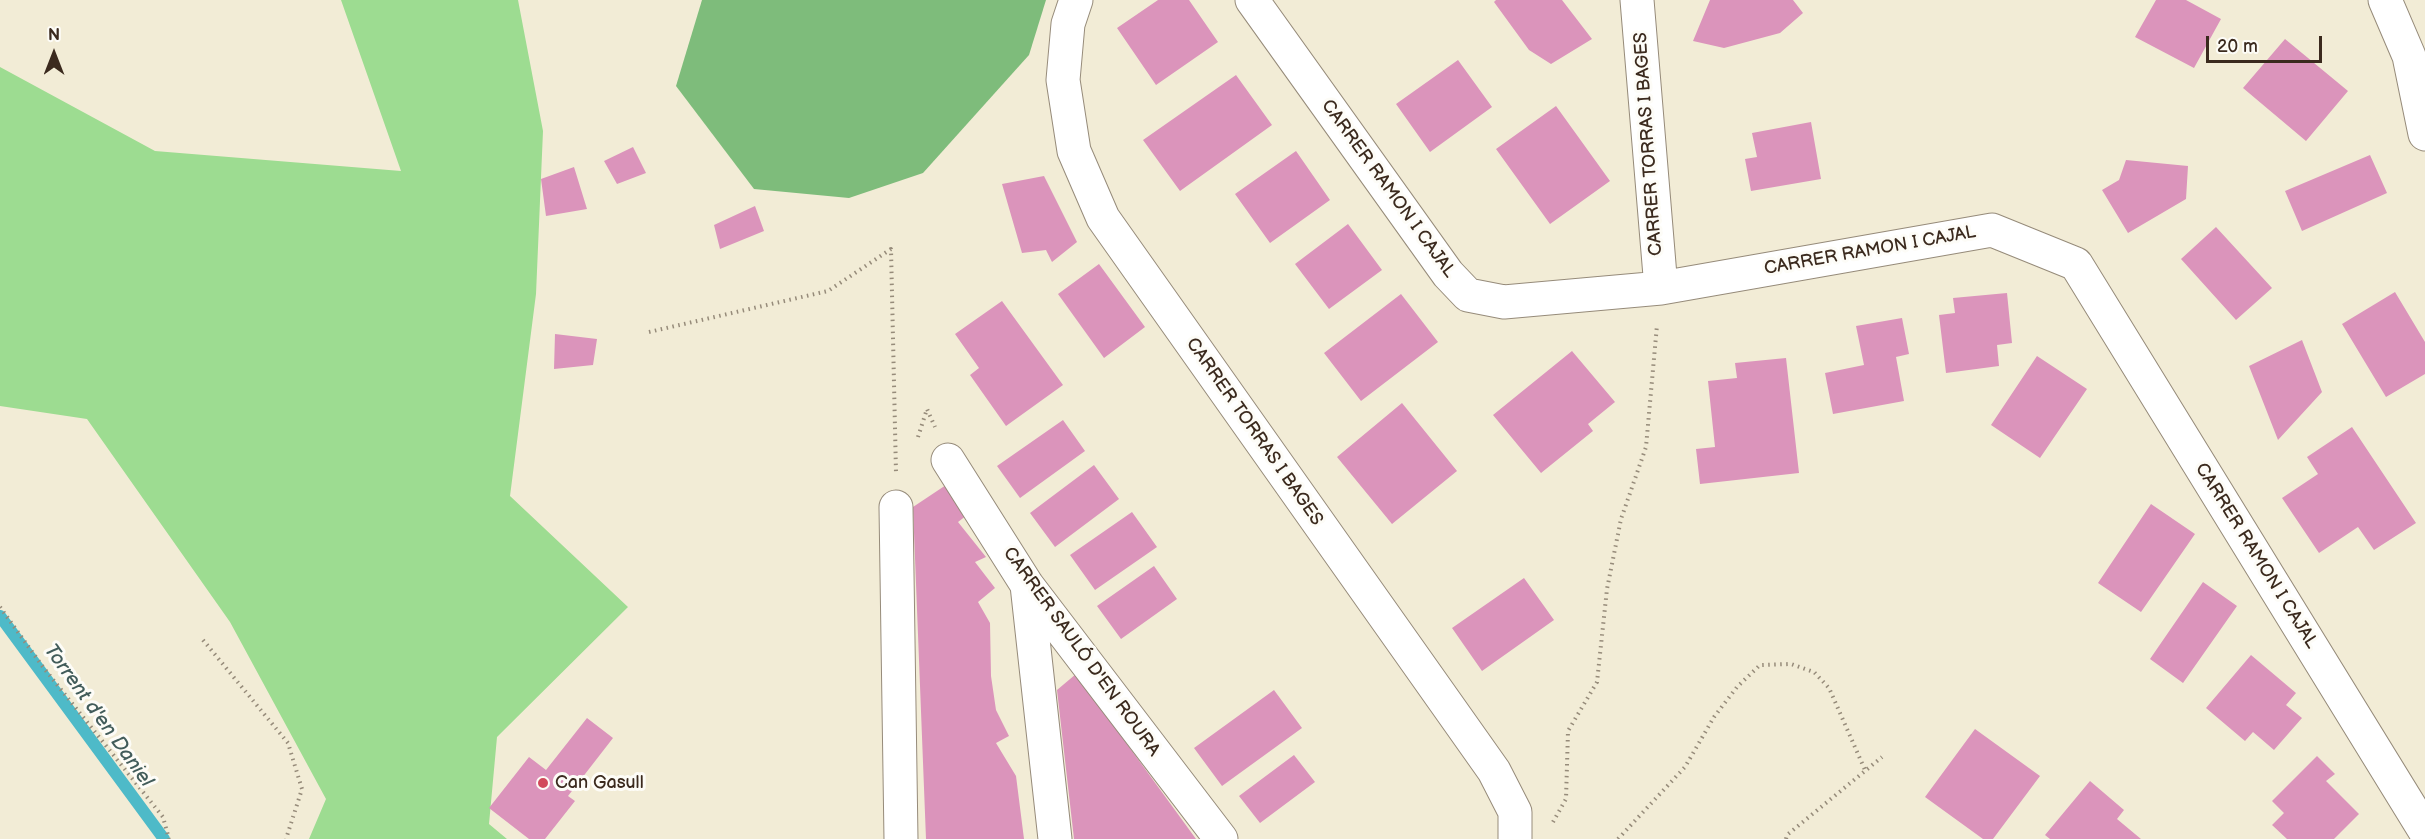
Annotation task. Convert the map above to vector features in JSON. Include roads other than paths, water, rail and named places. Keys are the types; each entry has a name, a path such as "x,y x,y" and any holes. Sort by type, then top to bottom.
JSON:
{"street":[{"name":"CARRER TORRAS I BAGES","path":"1076,0 1068,24 1063,80 1074,151 1103,218 1494,771 1515,812 1515,839"},
{"name":"CARRER RAMON I CAJAL","path":"1252,0 1448,274 1468,295 1504,302 1660,288 1992,230 2076,264 2425,831"},
{"name":"CARRER TORRAS I BAGES","path":"1637,0 1660,288"},
{"path":"2381,3 2409,56 2425,134"},
{"name":"CARRER SAULÓ D'EN ROURA","path":"948,460 1027,585 1221,839"},
{"path":"896,507 901,839"},
{"path":"1027,585 1055,839"}],"waterway":[{"name":"Torrent d'en Daniel","path":"0,616 164,839"}],"place":[{"name":"Can Gasull","path":"543,783"}]}
